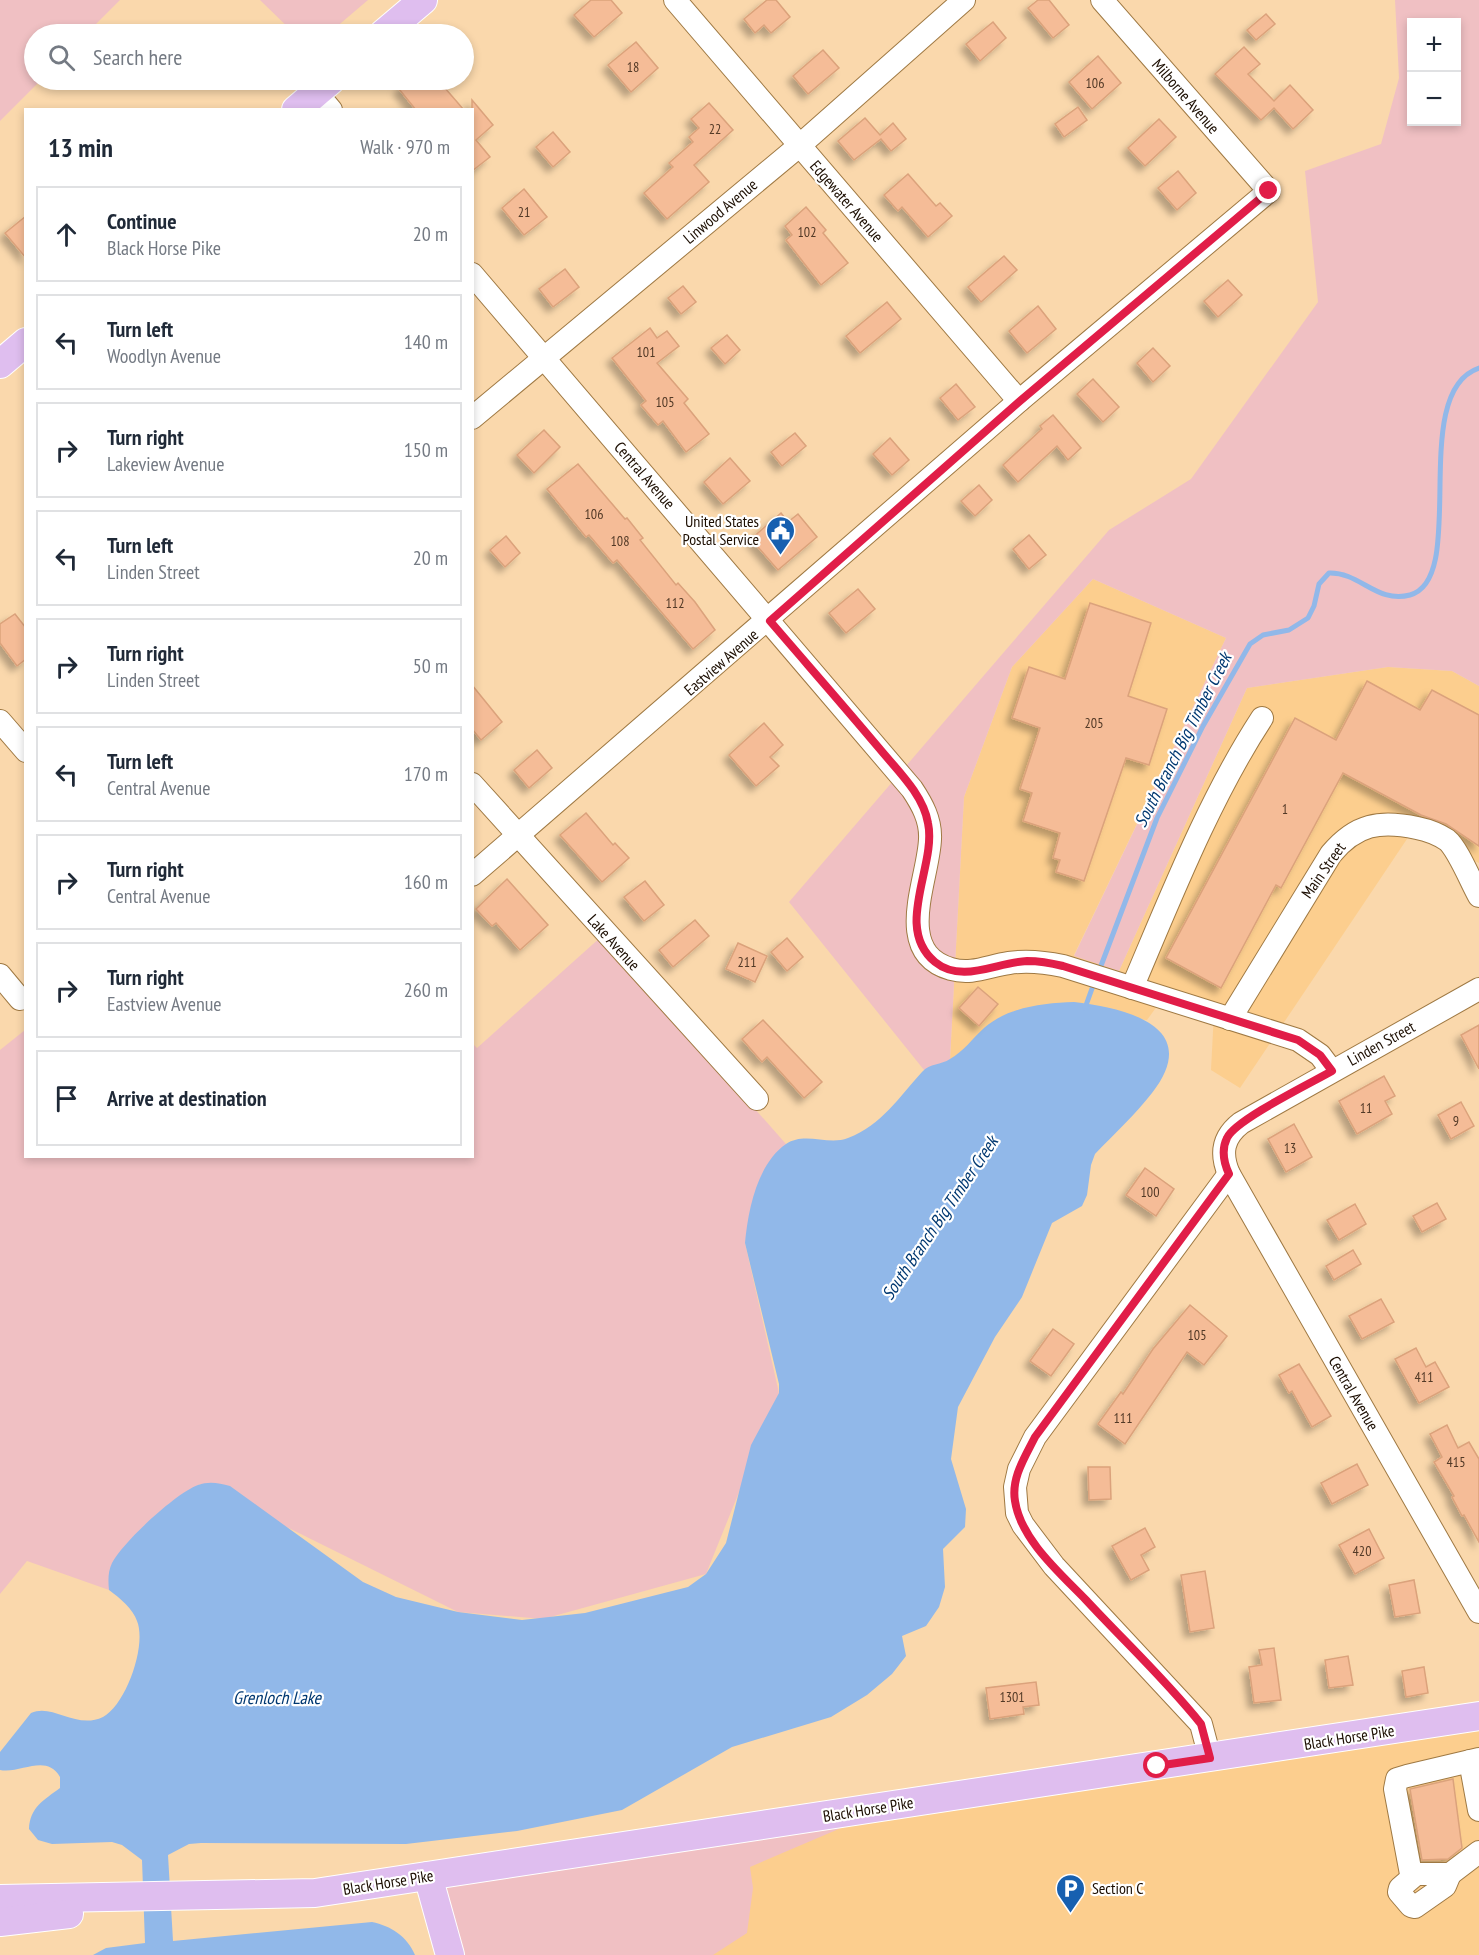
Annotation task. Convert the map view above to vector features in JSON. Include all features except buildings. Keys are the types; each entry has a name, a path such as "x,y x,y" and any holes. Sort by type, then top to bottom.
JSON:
{"main road":[{"path":"395,24 423,0"},
{"path":"0,364 24,344"},
{"name":"Black Horse Pike","path":"0,1922 61,1907 315,1893 1479,1716"},
{"path":"428,1876 450,1955"},
{"name":"Black Horse Pike","path":"0,1899 61,1907"}],"street":[{"name":"Edgewater Avenue","path":"675,0 1020,401"},
{"name":"Linwood Avenue","path":"474,416 799,146 964,0"},
{"name":"Milborne Avenue","path":"1102,0 1269,191"},
{"name":"Eastview Avenue","path":"474,873 770,621 1020,401 1269,191"},
{"name":"Central Avenue","path":"474,276 857,721 922,806 930,837 916,913 922,941 932,958 949,969 962,972 973,972 1006,963 1037,961 1100,978 1298,1040 1320,1055 1332,1071"},
{"path":"1132,988 1186,865 1243,747 1262,718"},
{"path":"0,721 24,750"},
{"name":"Lake Avenue","path":"474,786 757,1099"},
{"name":"Main Street","path":"1230,1019 1331,854 1342,841 1358,830 1395,823 1428,831 1448,841 1479,896"},
{"path":"0,975 20,999"},
{"name":"Linden Street","path":"1229,1174 1225,1164 1224,1145 1233,1130 1332,1071 1479,989"},
{"name":"Central Avenue","path":"1229,1174 1479,1612"},
{"path":"1210,1758 1205,1735 1194,1716 1054,1566 1029,1535 1017,1514 1015,1487 1019,1469 1035,1437 1229,1174"},
{"path":"1414,1876 1408,1869 1395,1789 1397,1779 1472,1760 1479,1810"},
{"path":"1450,1874 1414,1876 1400,1888 1399,1893 1411,1906 1415,1907 1445,1886 1450,1874 1479,1852"}],"shaded area":[{"path":"0,0 120,0 96,24 24,24 24,90 31,90 0,121"},
{"path":"260,0 368,0 340,24 285,24"},
{"path":"1395,0 1479,0 1479,686 1452,671 1388,667 1247,688 1119,971 1074,956 1226,638 1093,579 1012,667 964,797 950,1060 924,1070 789,902 1109,530 1191,479 1318,302 1305,171 1381,144 1399,78"},
{"path":"1093,579 1226,638 1074,955 1119,971 1247,688 1388,667 1452,671 1479,686 1479,863 1411,833 1240,1088 1211,1070 1214,1012 1163,998 1147,1020 1014,1011 950,1060 964,797 1012,667"},
{"path":"602,936 786,1144 745,1243 779,1393 706,1574 543,1619 458,1612 200,1484 109,1590 27,1561 0,1594 0,1050 24,1031 24,1158 474,1158 474,1045 477,1048"},
{"path":"1479,1716 1479,1955 450,1955 428,1876"},
{"path":"895,1805 750,1867 753,1888 747,1933 713,1955 450,1955 428,1876"}],"water":[{"name":"Grenloch Lake","path":"1074,1002 1115,1009 1152,1025 1164,1036 1169,1051 1166,1070 1152,1093 1132,1117 1095,1154 1091,1165 1087,1195 1082,1206 1052,1223 1022,1297 995,1337 958,1407 951,1459 966,1509 965,1527 943,1549 945,1587 939,1607 926,1626 902,1636 906,1656 892,1674 867,1695 831,1717 732,1747 622,1810 517,1831 406,1844 201,1843 189,1844 168,1855 173,1941 372,1922 398,1933 408,1942 415,1955 93,1955 106,1948 145,1943 142,1860 122,1845 112,1842 52,1844 38,1840 29,1829 32,1815 39,1805 60,1788 60,1777 48,1766 40,1765 0,1770 0,1752 31,1713 48,1711 74,1719 93,1720 103,1717 111,1710 127,1688 137,1659 139,1632 132,1612 109,1590 109,1576 112,1563 138,1531 188,1490 198,1485 214,1483 230,1486 363,1582 396,1597 458,1612 522,1620 585,1613 688,1587 706,1574 726,1543 751,1445 779,1393 779,1384 745,1243 756,1189 768,1163 776,1153 793,1140 809,1138 840,1140 871,1126 889,1110 925,1069 955,1056 984,1028 1004,1015 1038,1005"}],"waterway":[{"name":"South Branch Big Timber Creek","path":"1099,971 1157,818 1203,726 1250,644 1263,635 1289,630 1308,618 1314,606 1319,584 1329,573 1350,577 1378,592 1398,597 1410,595 1427,582 1436,556 1441,446 1446,411 1458,384 1479,368"},
{"name":"South Branch Big Timber Creek","path":"1085,1008 1094,983"}],"place":[{"name":"United States Postal Service","path":"780,556"},
{"name":"Section C","path":"1071,1914"}],"route":[{"path":"1157,1766 1210,1758 1201,1724 1054,1566 1029,1535 1017,1514 1014,1499 1019,1469 1035,1437 1229,1174 1224,1154 1227,1136 1241,1123 1332,1071 1320,1055 1298,1040 1063,966 1028,961 1006,963 973,972 962,972 936,963 927,953 922,941 916,913 929,855 928,821 922,806 912,789 857,721 770,621 1020,401 1269,191"}]}
